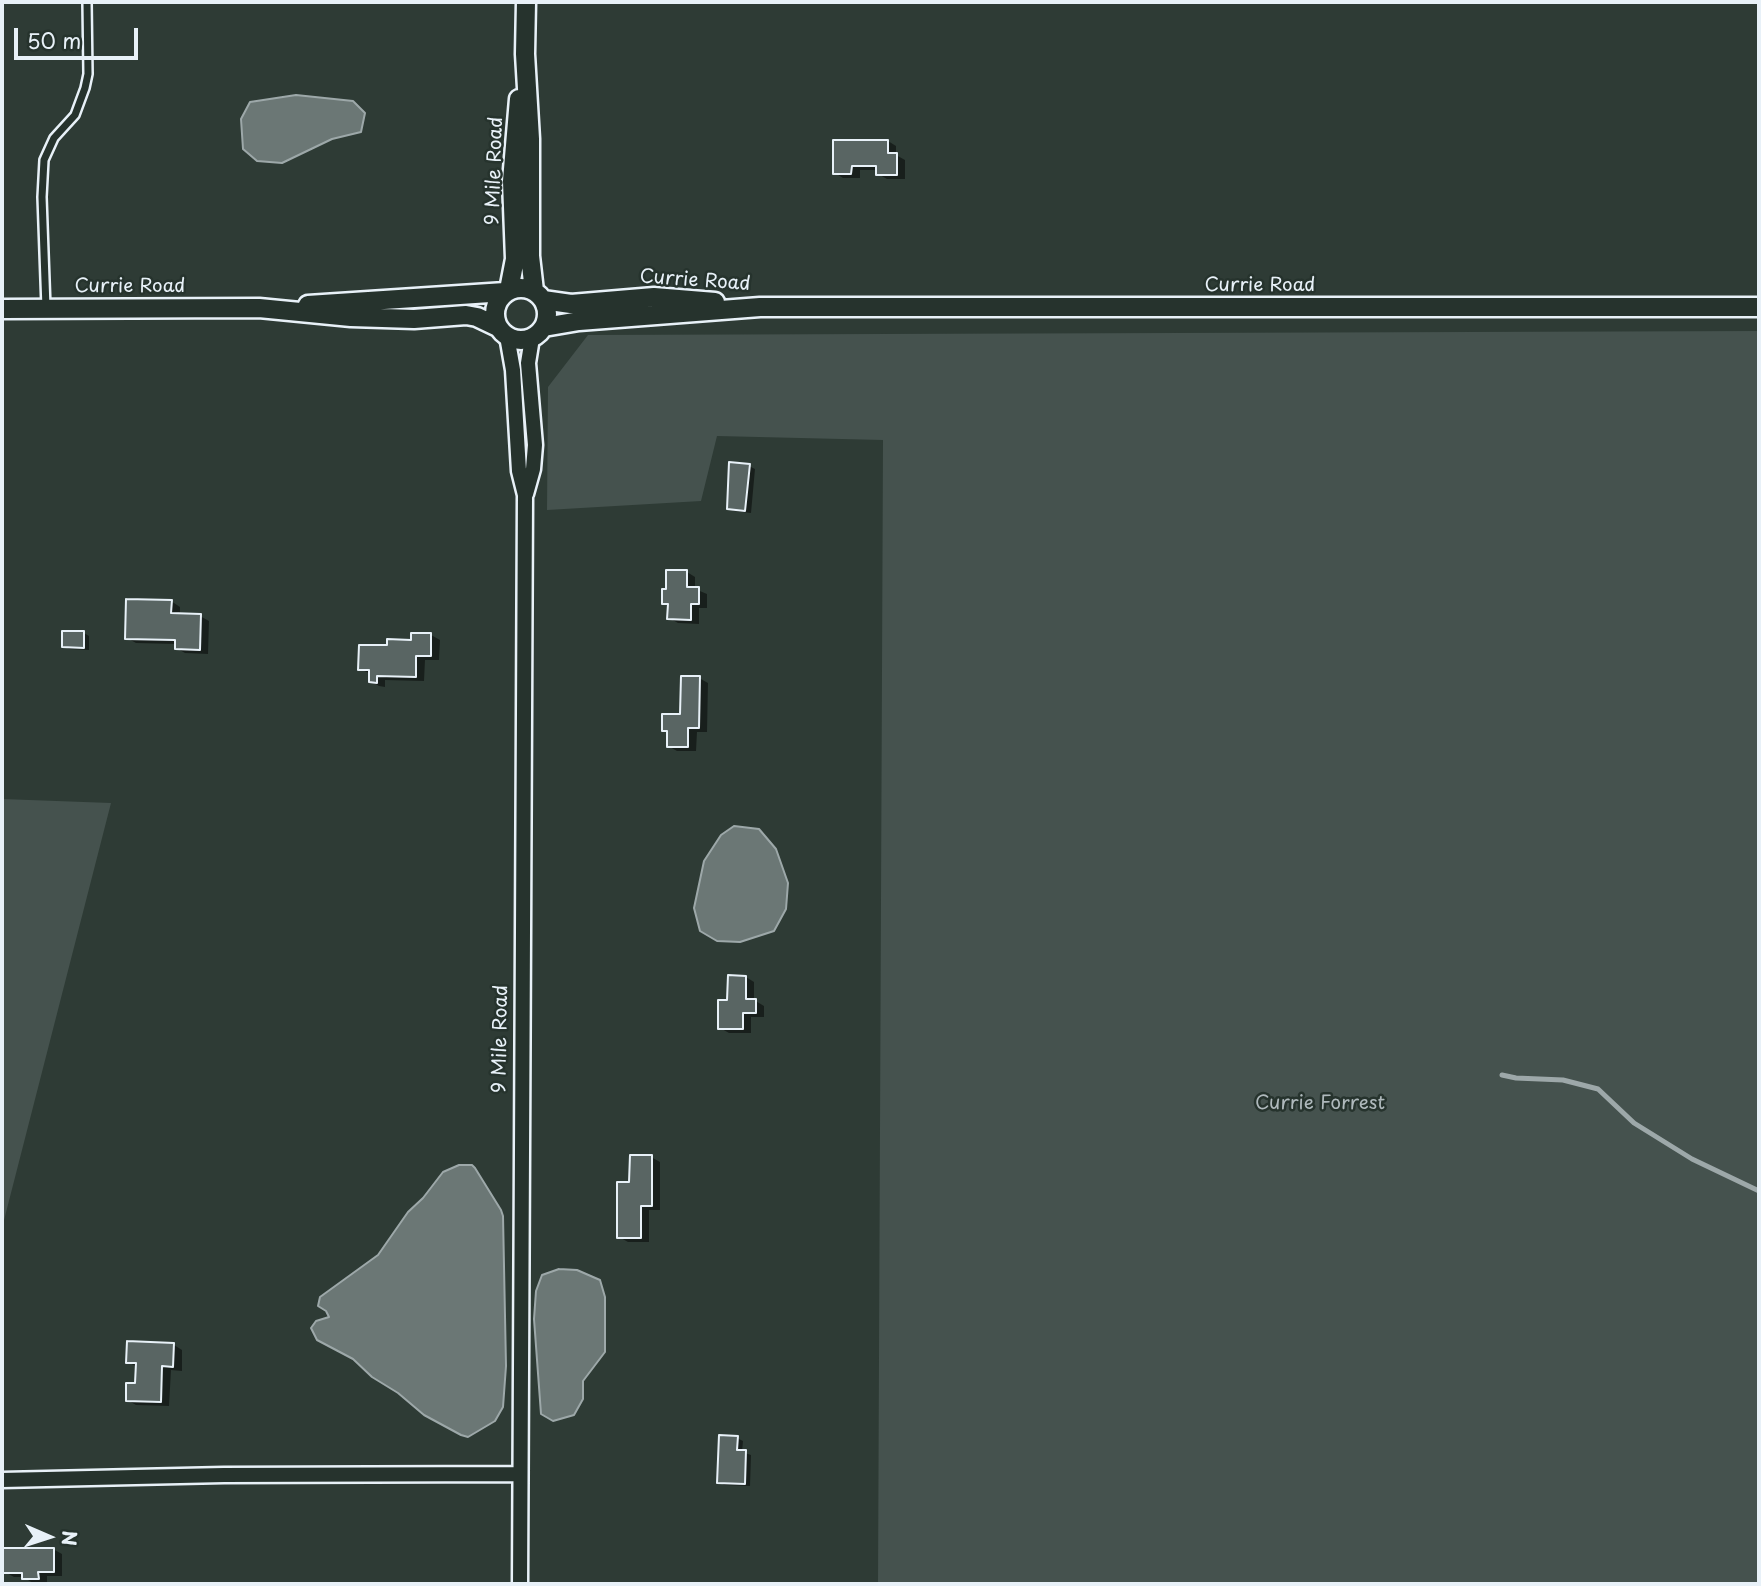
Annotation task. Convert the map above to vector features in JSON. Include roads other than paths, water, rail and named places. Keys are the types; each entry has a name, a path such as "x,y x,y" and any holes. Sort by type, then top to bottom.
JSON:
{"street":[{"name":"9 Mile Road","path":"526,2 530,256 538,295"},
{"name":"9 Mile Road","path":"507,291 515,259 512,181 514,138 525,54"},
{"path":"522,287 538,295 547,313 538,332 522,340 502,332 495,318 499,299 507,291 522,287"},
{"name":"Currie Road","path":"2,309 259,308 507,291"},
{"name":"Currie Road","path":"538,295 570,304 654,297 760,307"},
{"name":"Currie Road","path":"538,332 586,320 760,307 1759,307"},
{"name":"Currie Road","path":"259,308 351,317 466,315 477,317 502,332"},
{"name":"9 Mile Road","path":"502,332 513,370 519,471 525,495 520,1584"},
{"name":"9 Mile Road","path":"525,495 533,469 535,421 528,363 538,332"},
{"path":"2,1480 224,1475 519,1474"}],"lane":[{"path":"46,309 42,197 44,160 54,138 75,115 85,88 88,74 87,2"}],"waterway":[{"path":"1502,1075 1563,1080 1598,1089 1634,1123 1692,1159 1759,1191"}],"park label":[{"name":"Currie Forrest","path":"1320,1104"}]}
